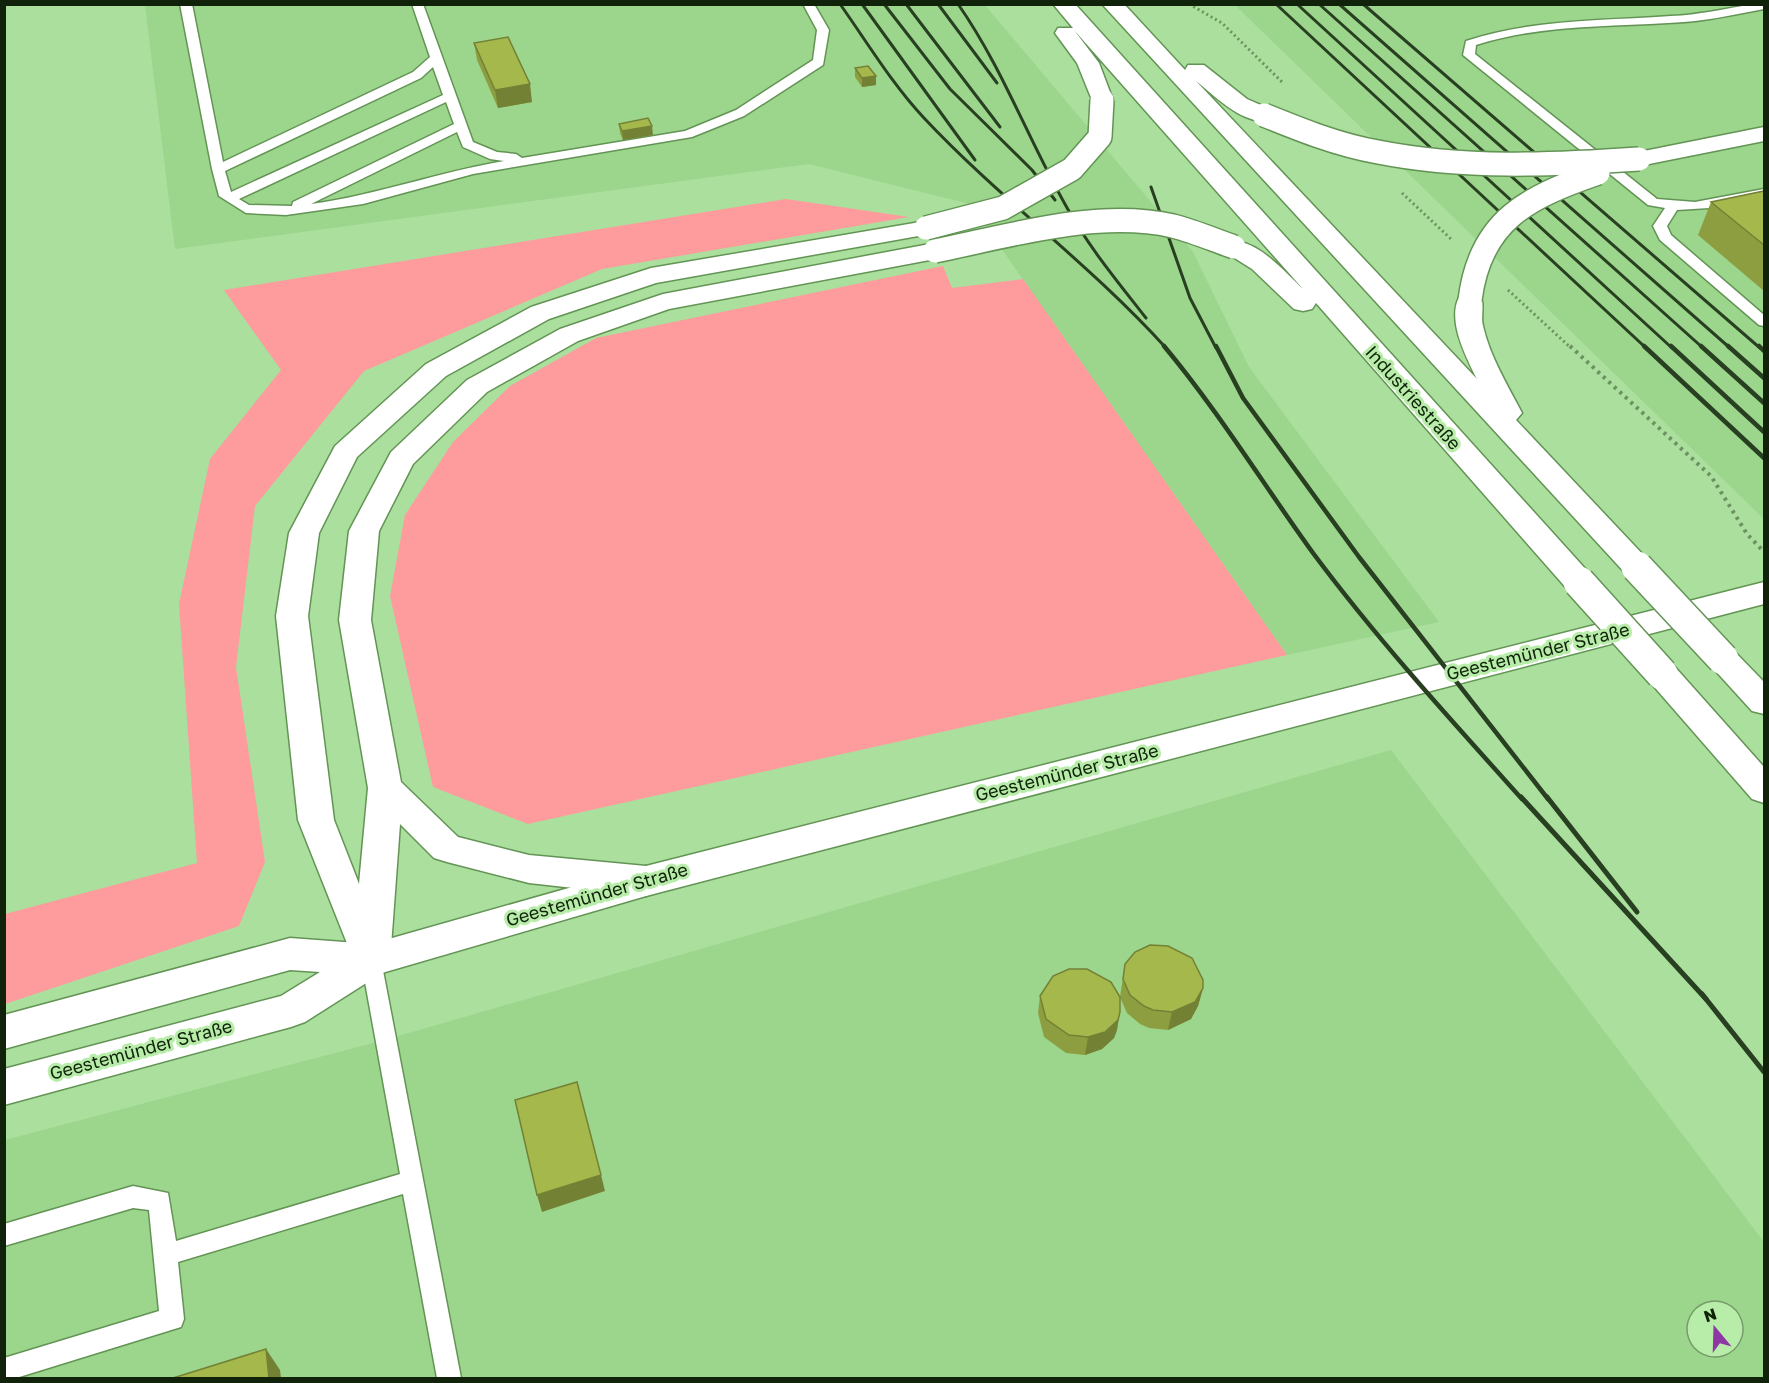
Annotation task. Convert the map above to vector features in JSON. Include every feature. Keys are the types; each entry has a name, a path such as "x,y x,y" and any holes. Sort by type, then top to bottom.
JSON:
{"main road":[{"path":"371,960 385,788 355,620 364,531 401,459 477,386 569,335 663,302 931,239 1003,208 1072,169 1100,137 1102,100 1088,63 1045,4"},
{"name":"Industriestraße","path":"1063,4 1764,790"},
{"path":"1112,4 1764,702"},
{"path":"1118,4 1239,104 1310,133 1377,152 1466,164 1515,165 1639,159"},
{"path":"1527,450 1481,358 1469,325 1470,277 1482,251 1501,223 1528,201 1567,183 1639,159 1764,134"},
{"path":"371,960 316,820 292,616 304,533 345,452 436,370 540,313 651,276 931,239 1065,224 1122,222 1172,226 1234,247 1261,264 1451,441"},
{"name":"Geestemünder Straße","path":"4,1087 291,1010 371,960 646,880 1764,593"},
{"path":"385,788 447,848 530,869 646,880"},
{"name":"Geestemünder Straße","path":"4,1032 290,954 371,960"}],"lane":[{"path":"186,4 218,169 226,196 246,209 286,211 363,200 472,170 688,134 740,113 819,62 823,30 808,4"},
{"path":"417,4 467,144 495,156 538,160"},
{"path":"1764,6 1672,20 1544,25 1499,32 1470,43 1469,55 1653,202 1672,207 1718,203 1764,193"},
{"path":"218,169 417,75 436,58"},
{"path":"230,198 450,96"},
{"path":"286,211 460,126"},
{"path":"1672,207 1660,226 1665,237 1764,322"},
{"path":"371,960 449,1378"},
{"path":"166,1255 413,1181"},
{"path":"4,1235 134,1197 160,1201 172,1319 4,1370"}],"path":[{"path":"1189,4 1222,22 1286,86"},
{"path":"1397,189 1458,245"},
{"path":"1502,285 1711,476 1747,534 1764,552"}],"shaded area":[{"path":"145,5 985,5 1193,252 1249,367 1439,622 1287,655 970,204 809,164 175,249"},
{"path":"1235,5 1764,5 1764,519"},
{"path":"786,199 909,217 602,269 364,371 255,506 236,667 265,862 239,926 5,1004 5,914 197,863 179,604 210,459 281,370 224,290"},
{"path":"943,266 952,288 1023,279 1287,655 528,824 433,787 390,596 405,515 453,442 510,386 596,338"},
{"path":"1391,750 1764,1242 1764,1378 5,1378 5,1140 388,1039"}],"building":[{"path":"508,37 530,84 495,90 474,43"},
{"path":"868,66 876,76 862,78 855,68"},
{"path":"648,118 652,126 622,131 619,124"},
{"path":"1764,191 1764,245 1711,202"},
{"path":"1150,945 1168,946 1192,958 1203,980 1203,988 1195,1002 1172,1012 1153,1010 1130,995 1123,979 1125,964 1135,952"},
{"path":"1069,969 1087,969 1111,982 1120,997 1118,1020 1105,1032 1088,1037 1069,1035 1046,1019 1040,996 1053,976"},
{"path":"577,1082 601,1175 537,1195 515,1100"},
{"path":"266,1349 269,1378 173,1378"}],"railway":[{"path":"840,4 890,77 924,118 983,176 1107,288 1166,348"},
{"path":"862,4 975,160"},
{"path":"884,4 950,89 1032,170 1055,200"},
{"path":"906,4 1000,127"},
{"path":"938,4 997,83"},
{"path":"958,4 988,53 1052,181 1075,221 1104,264 1146,318"},
{"path":"1276,4 1646,348"},
{"path":"1297,4 1672,348"},
{"path":"1319,4 1703,348"},
{"path":"1339,4 1730,348"},
{"path":"1363,4 1760,348"},
{"path":"1151,187 1190,298 1216,348"},
{"path":"1164,346 1203,396 1337,585 1415,678 1522,799"},
{"path":"1216,346 1243,398 1359,557 1548,799"},
{"path":"1644,346 1764,458"},
{"path":"1671,346 1764,432"},
{"path":"1701,346 1764,403"},
{"path":"1728,346 1764,378"},
{"path":"1759,346 1764,351"},
{"path":"1521,797 1706,999"},
{"path":"1547,797 1637,912"},
{"path":"1702,994 1706,999"},
{"path":"1706,999 1764,1072"}]}
